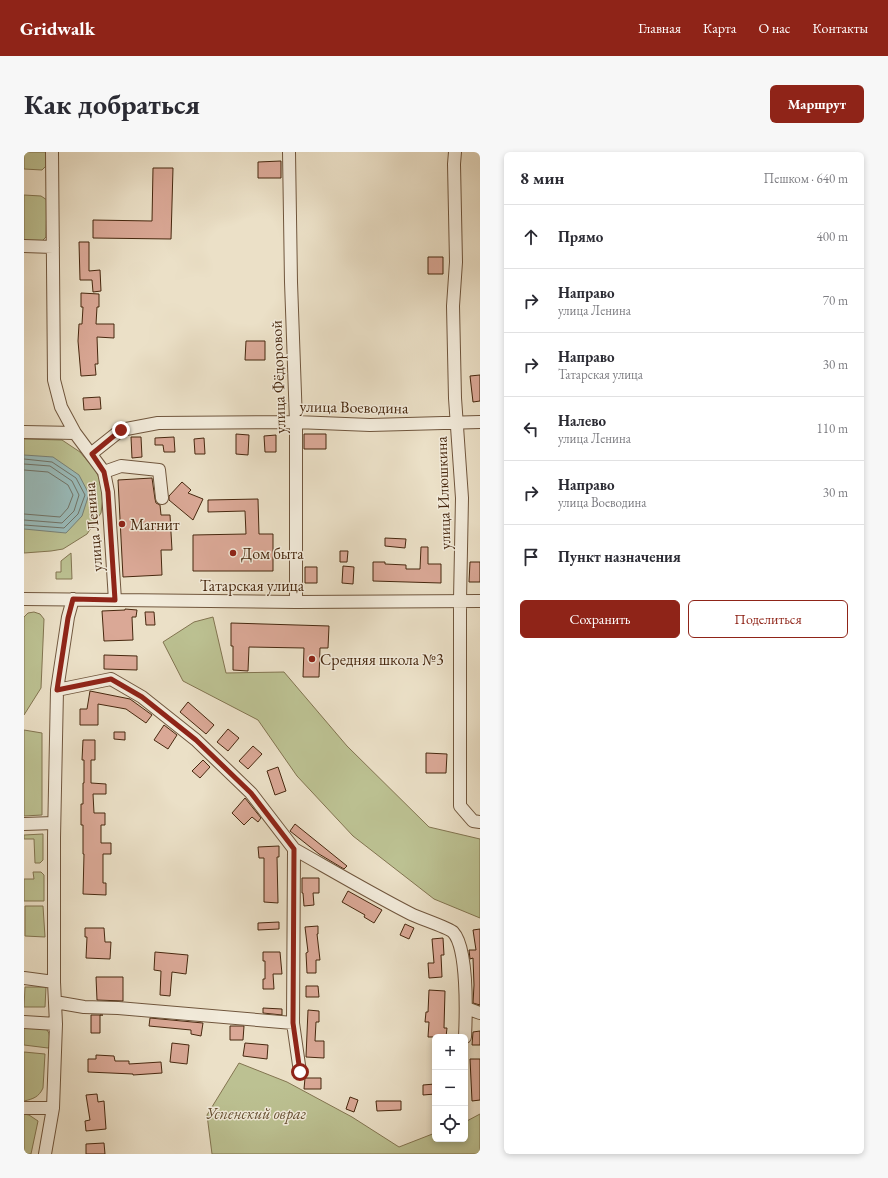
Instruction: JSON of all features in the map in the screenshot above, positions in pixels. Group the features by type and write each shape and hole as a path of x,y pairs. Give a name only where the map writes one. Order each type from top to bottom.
{"street":[{"name":"улица Ленина","path":"52,152 54,380 61,407 75,432 104,472 108,492 115,600"},
{"name":"улица Фёдоровой","path":"289,152 291,282 296,422 296,602"},
{"name":"улица Илюшкина","path":"455,152 456,262 453,306 457,422 462,498 460,600 460,806 474,821 480,822"},
{"path":"24,246 52,247"},
{"name":"улица Воеводина","path":"92,454 121,430 158,423 296,422 370,425 480,422"},
{"path":"24,432 75,432"},
{"path":"104,472 121,466 159,470 162,498"},
{"name":"Татарская улица","path":"24,599 296,602 480,600"},
{"path":"45,1154 54,1108 56,1024 54,982 54,823 57,690 68,618 73,599"},
{"path":"57,690 111,679 142,697 196,740 251,793 294,849 412,915 453,932 459,944 464,973 466,1008 465,1034"},
{"path":"24,824 54,823"},
{"path":"294,849 293,1023 300,1072"},
{"path":"24,978 54,982"},
{"path":"55,1002 84,1006 293,1023"},
{"path":"466,1008 480,1013"},
{"path":"24,1022 56,1024"},
{"path":"24,1108 54,1108"}],"green space":[{"path":"24,152 46,152 46,166 42,170 24,169"},
{"path":"24,195 41,196 47,200 46,237 41,242 24,242"},
{"path":"24,439 62,440 80,452 96,471 104,490 101,513 87,534 63,549 24,553"},
{"path":"71,553 72,579 56,579 56,572 61,572 61,561"},
{"path":"34,612 40,614 44,619 41,688 24,715 24,617 28,613"},
{"path":"213,617 226,673 284,672 347,746 429,827 480,839 480,918 434,899 353,836 297,776 258,720 183,681 163,642 194,622"},
{"path":"24,730 42,733 42,815 24,816"},
{"path":"43,834 43,860 40,863 35,863 34,839 24,839 24,835"},
{"path":"33,872 41,872 44,875 44,901 24,901 24,879 34,879"},
{"path":"25,906 43,906 45,937 25,936"},
{"path":"25,987 46,987 45,1007 24,1007"},
{"path":"24,1026 44,1026 49,1033 51,1045 48,1048 24,1045"},
{"path":"24,1052 45,1054 43,1088 40,1094 24,1101"},
{"name":"Успенский овраг","path":"239,1063 287,1082 352,1117 399,1147 432,1134 432,1142 468,1142 468,1120 480,1114 480,1154 212,1154 207,1115"},
{"path":"24,1114 29,1115 38,1121 31,1154 24,1154"}],"water":[{"path":"24,455 53,457 79,475 89,494 82,516 66,533 24,529"}],"building":[{"path":"281,161 281,178 258,178 258,162"},
{"path":"153,168 173,168 171,239 93,238 93,220 152,221"},
{"path":"79,242 89,242 89,271 100,270 101,291 93,292 92,280 80,280"},
{"path":"428,257 443,257 443,274 428,274"},
{"path":"81,293 99,294 99,307 97,307 96,324 114,324 114,338 97,337 98,364 95,364 96,375 81,376 78,341 79,324 82,324 83,307 81,307"},
{"path":"246,341 265,341 265,360 245,360"},
{"path":"480,375 480,401 473,402 470,376"},
{"path":"100,397 101,409 84,410 83,398"},
{"path":"236,434 249,435 248,455 236,454"},
{"path":"304,434 326,434 326,449 304,449"},
{"path":"276,435 276,452 265,452 264,436"},
{"path":"131,437 141,437 142,457 132,458"},
{"path":"174,437 175,452 164,452 163,445 155,445 155,438"},
{"path":"204,438 205,454 195,454 194,439"},
{"path":"152,478 155,499 156,503 160,505 161,515 170,515 172,550 161,550 162,575 123,577 118,480"},
{"path":"182,482 191,490 188,493 203,499 193,520 169,500 169,496"},
{"name":"Дом быта","path":"258,499 259,534 273,534 273,571 193,571 193,535 246,534 245,511 208,512 208,500"},
{"path":"385,538 406,539 405,548 385,546"},
{"path":"421,547 428,547 428,564 441,564 441,583 373,581 373,562 406,565 406,569 420,569"},
{"path":"340,551 348,551 347,562 340,562"},
{"path":"470,562 480,562 480,582 469,582"},
{"path":"343,566 354,567 353,584 342,583"},
{"path":"305,567 317,567 317,583 305,583"},
{"path":"125,609 137,610 136,617 132,617 133,640 104,641 102,611"},
{"path":"145,612 154,612 155,625 146,625"},
{"name":"Средняя школа №3","path":"231,623 329,626 328,648 320,648 319,677 303,677 304,648 249,647 248,671 233,670"},
{"path":"104,655 137,656 137,670 104,669"},
{"path":"90,691 130,699 152,715 146,723 126,709 98,704 98,725 80,725 80,709 87,709"},
{"path":"188,702 214,725 206,734 180,712"},
{"path":"164,725 177,735 168,749 154,740"},
{"path":"228,729 239,738 228,751 217,742"},
{"path":"114,732 125,732 125,740 114,739"},
{"path":"83,740 95,740 95,760 91,760 91,783 106,784 106,794 93,794 94,813 105,813 105,825 101,825 101,843 111,843 111,854 103,854 103,883 106,883 106,895 83,894 84,854 83,825 81,825 81,804 83,804 84,783 84,760 82,760"},
{"path":"253,746 262,754 248,769 239,761"},
{"path":"426,753 447,754 446,773 426,773"},
{"path":"203,760 210,767 200,778 192,771"},
{"path":"278,767 286,791 275,795 267,771"},
{"path":"245,798 261,818 258,822 252,817 244,825 232,813"},
{"path":"295,824 347,866 344,869 319,854 290,831"},
{"path":"279,846 279,857 277,857 278,903 264,902 264,858 259,858 258,847"},
{"path":"302,878 319,878 319,893 313,893 314,905 304,906"},
{"path":"348,891 382,910 374,923 364,917 365,915 342,902"},
{"path":"279,922 279,929 258,930 258,923"},
{"path":"405,924 414,928 409,939 400,935"},
{"path":"318,926 317,934 320,960 316,960 316,973 307,973 306,953 308,952 305,927"},
{"path":"85,928 104,928 105,942 111,942 110,959 86,958 87,937 85,937"},
{"path":"480,929 480,1005 473,1003 473,958 470,959 469,950 476,950 473,930"},
{"path":"443,938 444,955 441,955 442,977 429,978 428,963 434,963 432,939"},
{"path":"155,952 188,955 186,974 172,972 170,996 160,995 161,971 154,970"},
{"path":"263,952 280,952 282,974 273,974 274,989 263,989 263,979 265,979 265,961 263,961"},
{"path":"96,977 123,977 123,1001 97,1000"},
{"path":"306,986 318,986 319,997 306,997"},
{"path":"429,990 445,991 444,1028 447,1028 446,1034 432,1034 432,1037 428,1037 429,1022 425,1022 426,1012 428,1012"},
{"path":"263,1008 282,1009 282,1015 263,1013"},
{"path":"308,1010 319,1011 319,1022 316,1022 315,1041 324,1041 324,1058 306,1057"},
{"path":"91,1015 100,1015 100,1033 91,1033"},
{"path":"150,1018 203,1023 201,1036 191,1034 191,1030 149,1026"},
{"path":"230,1026 244,1026 243,1040 230,1040"},
{"path":"480,1031 480,1045 472,1045 473,1032"},
{"path":"172,1043 189,1045 187,1064 170,1062"},
{"path":"245,1043 268,1045 267,1059 243,1056"},
{"path":"96,1055 114,1056 115,1061 129,1061 129,1064 161,1062 162,1073 133,1075 88,1072 88,1059 96,1059"},
{"path":"470,1059 480,1059 480,1100 472,1101"},
{"path":"305,1078 321,1078 321,1089 304,1089"},
{"path":"432,1084 432,1094 423,1095 423,1085"},
{"path":"97,1094 98,1102 104,1101 106,1129 86,1131 85,1121 90,1120 86,1095"},
{"path":"350,1097 358,1100 354,1112 346,1109"},
{"path":"376,1101 401,1101 401,1110 377,1111"},
{"path":"104,1143 105,1154 86,1154 86,1144"}],"place":[{"name":"Магнит","path":"122,524"},
{"name":"Дом быта","path":"233,553"},
{"name":"Средняя школа №3","path":"312,659"}],"route":[{"path":"121,430 92,454 104,472 108,492 115,600 73,599 68,618 57,690 111,679 142,697 196,740 251,793 294,849 293,1023 300,1072"}]}
